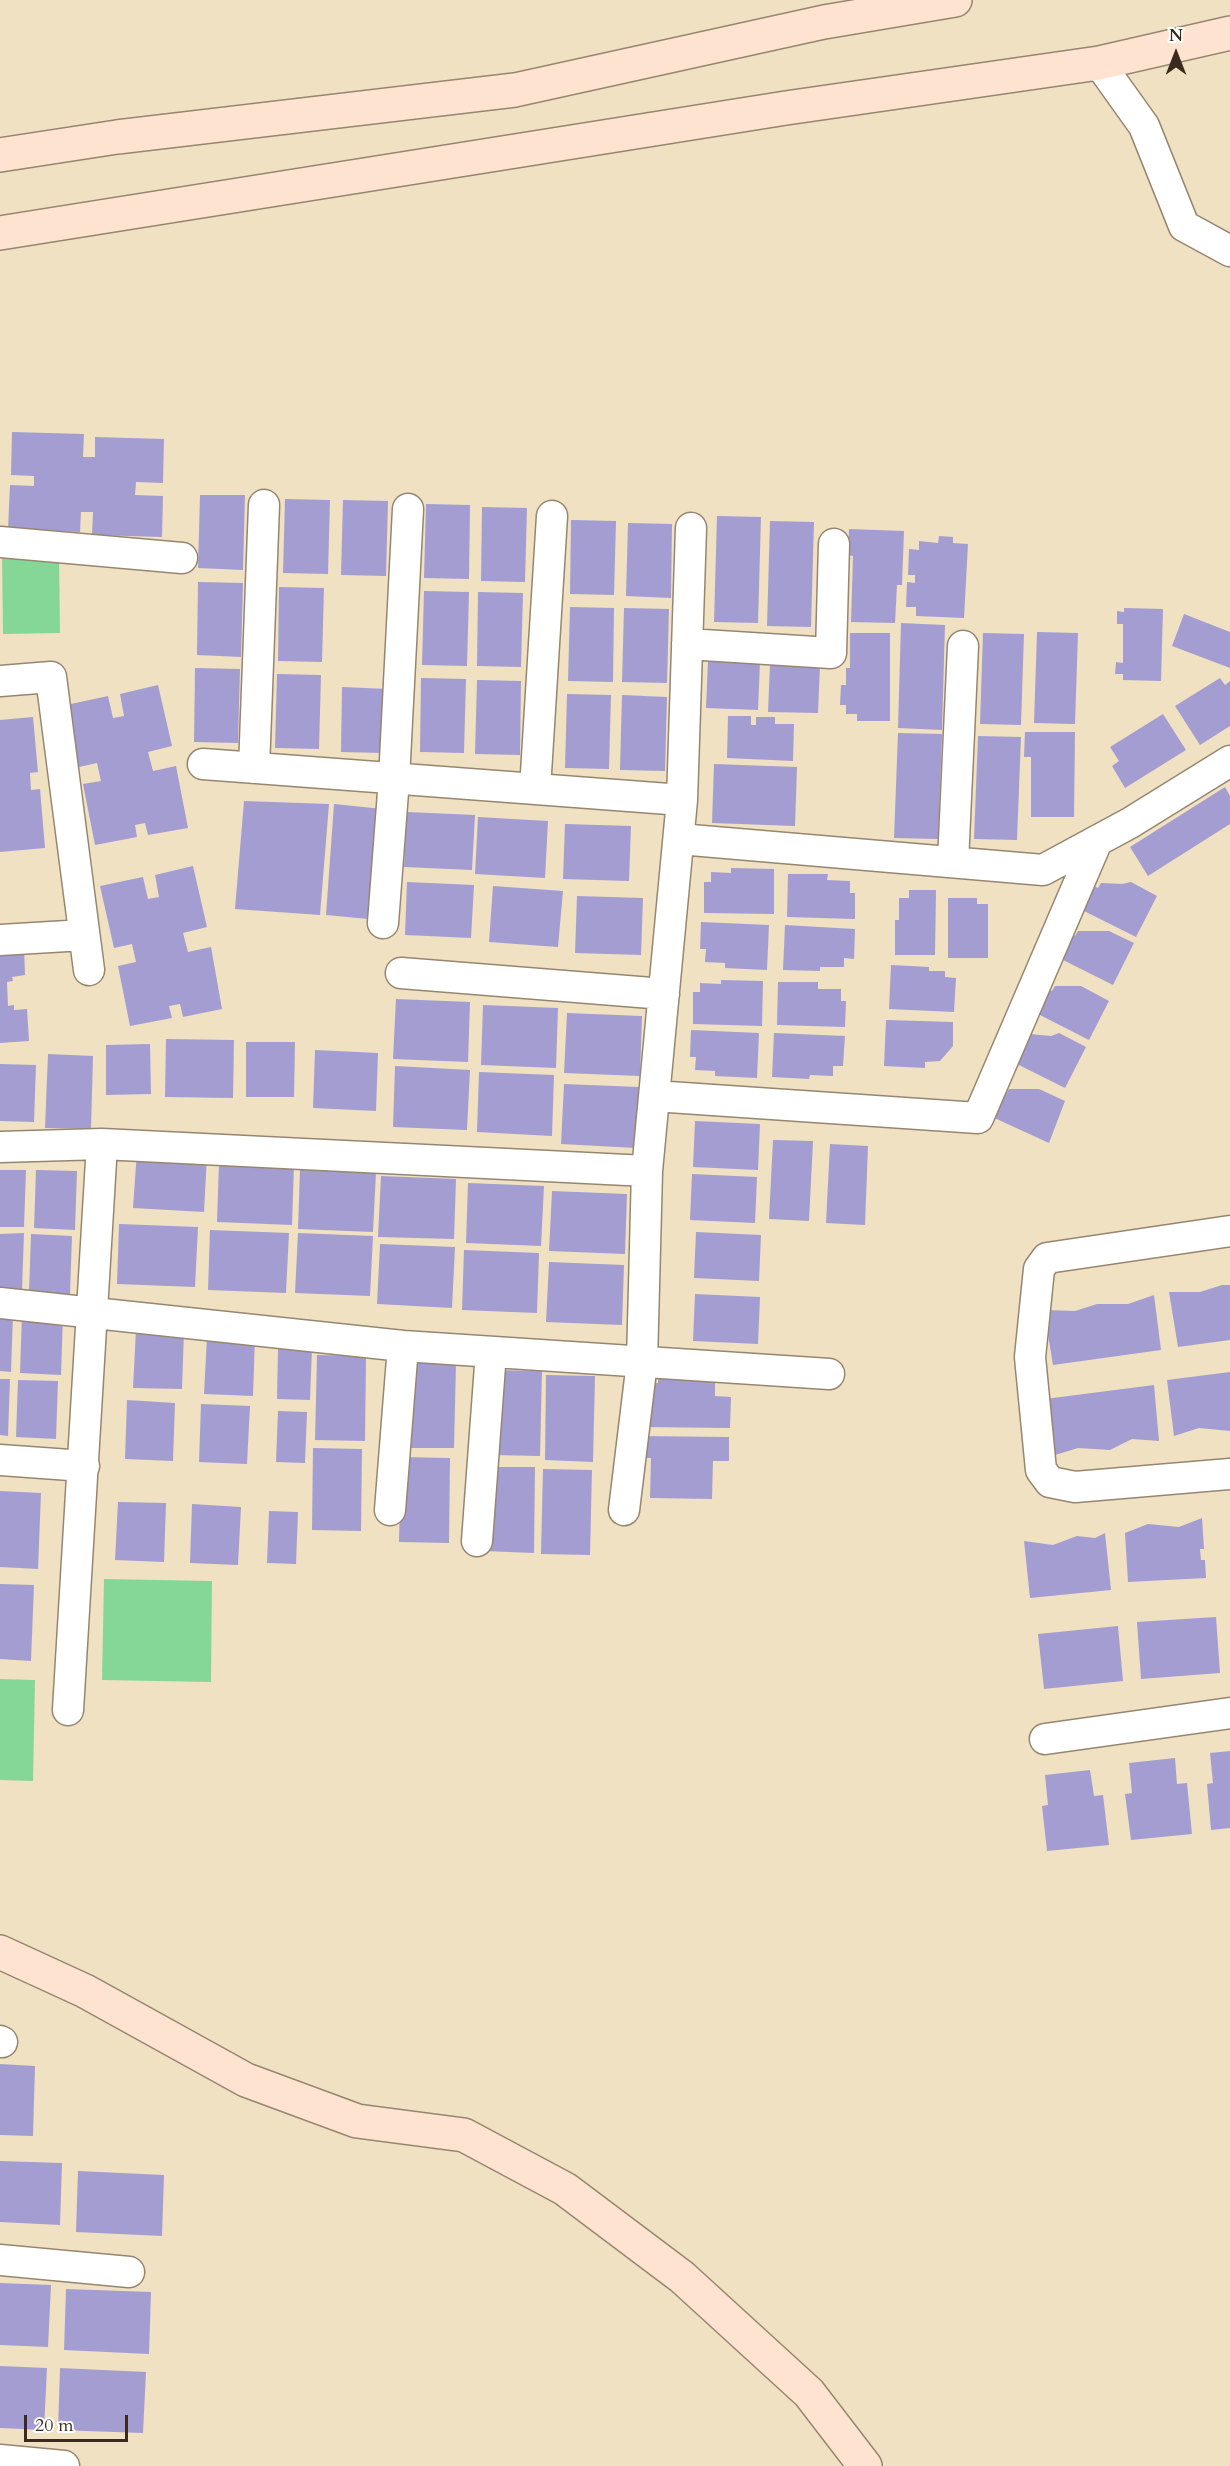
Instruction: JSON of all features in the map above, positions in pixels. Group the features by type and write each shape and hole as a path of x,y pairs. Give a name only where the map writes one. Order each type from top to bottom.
{"street":[{"path":"861,0 895,9"},
{"path":"0,155 117,137 515,90 824,22 956,0"},
{"path":"0,232 786,108 1099,63 1230,33"},
{"path":"1099,63 1144,126 1184,226 1230,250"},
{"path":"254,768 264,505"},
{"path":"383,923 394,778 408,509"},
{"path":"535,789 552,516"},
{"path":"624,1510 642,1362 648,1171 682,800 691,528"},
{"path":"0,542 182,558"},
{"path":"687,644 831,652 834,544"},
{"path":"953,862 963,646"},
{"path":"0,681 51,677 90,970"},
{"path":"679,839 1043,870 1130,823 1230,761"},
{"path":"203,764 682,800"},
{"path":"654,1096 978,1118 1097,841"},
{"path":"0,940 84,935"},
{"path":"400,973 664,994"},
{"path":"0,1147 102,1144 648,1171"},
{"path":"68,1710 102,1144"},
{"path":"1229,1481 1075,1487 1050,1482 1041,1470 1030,1357 1039,1269 1047,1258 1230,1231"},
{"path":"0,1304 403,1346 829,1374"},
{"path":"390,1510 403,1346"},
{"path":"477,1540 491,1352"},
{"path":"0,1460 84,1466"},
{"path":"1045,1739 1230,1713"},
{"path":"0,1952 85,1991 246,2080 357,2121 464,2135 565,2189 682,2277 809,2393 865,2466"},
{"path":"0,2260 129,2272"},
{"path":"0,2460 64,2466"}],"green space":[{"path":"59,554 60,633 3,634 2,555"},
{"path":"104,1579 212,1581 211,1682 102,1680"},
{"path":"0,1679 35,1680 33,1781 0,1780"}],"building":[{"path":"12,432 84,434 83,457 95,457 95,437 164,439 163,483 136,482 135,495 163,496 162,537 92,535 93,512 81,512 80,532 8,529 10,485 34,486 34,476 11,475"},
{"path":"200,495 245,495 243,570 198,568"},
{"path":"285,499 330,500 328,574 283,573"},
{"path":"343,500 388,501 386,576 341,575"},
{"path":"426,504 470,505 469,579 424,578"},
{"path":"482,507 527,508 525,582 481,581"},
{"path":"717,516 761,517 758,623 714,622"},
{"path":"571,520 616,521 614,595 570,594"},
{"path":"770,521 814,522 811,627 767,626"},
{"path":"628,523 672,524 671,598 626,596"},
{"path":"849,529 904,531 902,585 897,585 895,623 851,622 853,556 848,555"},
{"path":"939,536 953,537 953,543 968,544 964,618 916,616 916,607 906,607 907,582 915,583 915,575 908,575 909,549 919,550 919,541 938,543"},
{"path":"198,582 243,583 241,657 197,655"},
{"path":"279,587 324,588 322,662 278,661"},
{"path":"424,591 469,592 467,666 422,665"},
{"path":"478,592 523,593 521,667 477,666"},
{"path":"570,607 614,608 613,682 568,681"},
{"path":"624,608 669,609 667,683 622,682"},
{"path":"1124,608 1163,609 1161,681 1123,680 1123,674 1115,674 1116,662 1123,663 1123,624 1117,624 1117,611 1124,612"},
{"path":"1184,614 1230,632 1230,668 1172,646"},
{"path":"901,623 945,625 942,730 898,728"},
{"path":"1037,632 1078,633 1075,724 1034,723"},
{"path":"850,633 890,633 890,721 857,721 857,714 846,714 846,705 840,705 841,685 846,685 846,668 850,668"},
{"path":"983,633 1024,634 1021,725 980,724"},
{"path":"708,661 760,662 758,710 706,708"},
{"path":"770,664 820,665 818,713 768,712"},
{"path":"195,668 240,669 238,743 194,742"},
{"path":"277,674 321,675 319,749 275,748"},
{"path":"421,678 466,679 464,753 420,752"},
{"path":"1220,678 1225,685 1230,681 1230,726 1200,745 1175,706"},
{"path":"477,680 521,681 520,755 475,754"},
{"path":"158,685 172,746 148,752 153,771 176,766 188,828 148,835 145,823 135,825 137,837 95,845 83,784 101,781 97,763 79,767 66,705 108,696 113,718 124,716 120,694"},
{"path":"342,687 388,689 383,753 341,752"},
{"path":"567,694 611,695 609,769 565,768"},
{"path":"622,695 667,697 665,771 620,770"},
{"path":"1163,714 1186,750 1125,788 1112,766 1119,761 1110,747"},
{"path":"728,716 751,716 751,725 756,725 756,717 775,717 775,724 794,724 793,761 727,758"},
{"path":"33,717 38,772 30,773 31,790 40,789 45,848 0,852 0,720"},
{"path":"1025,732 1075,732 1074,817 1031,817 1031,757 1024,757"},
{"path":"898,733 942,734 938,839 894,838"},
{"path":"978,736 1021,737 1017,840 974,839"},
{"path":"714,764 797,767 795,826 712,823"},
{"path":"1225,787 1230,796 1230,824 1148,876 1130,847"},
{"path":"244,801 329,804 320,915 235,909"},
{"path":"334,804 383,809 379,920 326,915"},
{"path":"407,812 475,815 472,870 404,867"},
{"path":"478,817 548,821 545,878 475,874"},
{"path":"565,824 631,826 629,881 563,879"},
{"path":"193,866 207,927 183,933 188,952 211,947 222,1009 183,1017 180,1004 169,1006 172,1018 130,1026 118,966 136,962 132,944 114,948 100,886 143,877 148,899 159,897 155,875"},
{"path":"731,868 774,869 774,914 704,913 704,882 711,882 711,872 731,873"},
{"path":"788,874 828,874 827,880 850,881 850,893 855,893 855,919 787,917"},
{"path":"407,882 474,885 471,938 405,935"},
{"path":"1131,882 1157,896 1136,937 1082,910 1094,886 1098,888 1101,883"},
{"path":"493,886 563,891 558,947 489,942"},
{"path":"909,890 936,890 935,955 895,955 895,920 899,920 899,898 909,898"},
{"path":"577,896 643,898 641,955 575,953"},
{"path":"948,898 977,898 977,904 988,904 988,958 948,958"},
{"path":"701,922 769,925 767,970 725,968 725,963 705,962 706,949 700,949"},
{"path":"785,925 855,929 854,959 844,958 844,967 820,967 820,971 783,970"},
{"path":"1078,931 1109,931 1134,943 1113,985 1059,958 1071,934 1075,936"},
{"path":"24,946 25,975 12,977 13,981 7,982 8,1006 14,1005 14,1010 27,1009 29,1041 0,1043 0,947"},
{"path":"891,965 929,967 929,971 945,971 945,977 956,978 954,1012 889,1009"},
{"path":"721,980 763,981 762,1026 693,1024 693,992 700,992 700,983 721,984"},
{"path":"778,982 818,982 818,989 841,989 841,1001 846,1001 845,1027 777,1025"},
{"path":"1055,986 1081,986 1109,1001 1089,1040 1036,1013 1048,989 1052,991"},
{"path":"396,999 470,1002 468,1062 393,1059"},
{"path":"483,1005 558,1008 556,1068 481,1065"},
{"path":"567,1013 642,1016 640,1076 564,1073"},
{"path":"886,1020 953,1022 953,1046 940,1061 925,1062 925,1068 884,1066"},
{"path":"691,1030 759,1033 757,1078 715,1076 715,1071 695,1070 696,1057 690,1057"},
{"path":"774,1033 845,1036 843,1066 833,1066 833,1076 810,1075 809,1079 772,1077"},
{"path":"1059,1033 1086,1047 1065,1088 1011,1061 1030,1034 1051,1036"},
{"path":"166,1039 234,1040 233,1098 165,1097"},
{"path":"246,1042 295,1042 294,1097 246,1097"},
{"path":"150,1044 151,1094 106,1095 106,1045"},
{"path":"315,1050 378,1053 376,1111 313,1108"},
{"path":"48,1054 93,1056 91,1129 45,1128"},
{"path":"0,1064 36,1065 34,1122 0,1121"},
{"path":"395,1066 470,1070 467,1130 393,1127"},
{"path":"479,1072 554,1075 552,1136 477,1132"},
{"path":"564,1084 639,1087 636,1148 561,1144"},
{"path":"1009,1089 1039,1089 1065,1101 1049,1143 990,1116 1003,1092 1006,1094"},
{"path":"695,1121 760,1124 758,1170 693,1167"},
{"path":"773,1140 813,1141 809,1221 769,1219"},
{"path":"830,1144 868,1146 865,1225 826,1223"},
{"path":"137,1151 207,1155 204,1212 133,1208"},
{"path":"219,1162 294,1165 292,1225 217,1222"},
{"path":"300,1169 376,1172 373,1232 298,1229"},
{"path":"0,1170 26,1170 24,1227 0,1227"},
{"path":"36,1170 77,1171 75,1230 34,1228"},
{"path":"692,1174 757,1177 755,1223 690,1220"},
{"path":"381,1176 456,1179 454,1239 378,1237"},
{"path":"468,1183 544,1186 541,1246 466,1243"},
{"path":"552,1191 627,1194 625,1254 549,1251"},
{"path":"119,1224 198,1227 195,1287 117,1284"},
{"path":"210,1230 289,1233 286,1293 208,1290"},
{"path":"696,1232 761,1235 759,1281 694,1278"},
{"path":"24,1233 22,1290 0,1289 0,1234"},
{"path":"298,1233 373,1236 370,1296 295,1293"},
{"path":"31,1234 72,1236 70,1294 29,1293"},
{"path":"380,1244 455,1247 452,1308 377,1304"},
{"path":"464,1250 539,1253 537,1313 462,1310"},
{"path":"549,1262 624,1265 622,1325 546,1322"},
{"path":"1222,1285 1230,1285 1230,1340 1178,1347 1169,1292 1200,1292"},
{"path":"695,1294 760,1297 758,1344 693,1341"},
{"path":"1154,1295 1161,1350 1053,1365 1044,1310 1075,1311 1097,1304 1128,1304"},
{"path":"13,1314 11,1372 0,1371 0,1315"},
{"path":"22,1314 63,1316 61,1375 20,1373"},
{"path":"136,1329 184,1331 182,1389 133,1388"},
{"path":"207,1336 255,1337 253,1396 204,1394"},
{"path":"278,1348 312,1349 310,1400 277,1399"},
{"path":"317,1355 366,1356 365,1441 315,1440"},
{"path":"407,1362 456,1363 454,1448 405,1448"},
{"path":"493,1370 542,1371 540,1456 492,1455"},
{"path":"1230,1372 1230,1431 1199,1428 1174,1436 1167,1380"},
{"path":"546,1375 595,1376 593,1462 545,1460"},
{"path":"658,1376 715,1377 715,1396 731,1397 730,1428 640,1427 648,1383 658,1383"},
{"path":"0,1379 10,1379 8,1436 0,1435"},
{"path":"18,1380 58,1381 56,1439 16,1437"},
{"path":"1154,1385 1159,1441 1132,1439 1110,1450 1078,1448 1052,1456 1045,1399"},
{"path":"127,1400 175,1403 173,1461 125,1459"},
{"path":"201,1404 250,1406 247,1464 199,1462"},
{"path":"278,1411 307,1412 305,1463 276,1462"},
{"path":"637,1436 729,1437 729,1461 713,1461 712,1499 650,1498 651,1458 636,1458"},
{"path":"313,1448 362,1449 361,1531 312,1530"},
{"path":"401,1457 450,1458 449,1543 399,1542"},
{"path":"486,1467 535,1467 534,1553 484,1551"},
{"path":"543,1469 592,1470 590,1555 541,1554"},
{"path":"0,1491 41,1493 38,1569 0,1567"},
{"path":"118,1502 166,1503 164,1562 115,1560"},
{"path":"192,1504 241,1507 238,1565 190,1563"},
{"path":"269,1511 298,1512 296,1564 267,1563"},
{"path":"1202,1518 1204,1549 1200,1549 1201,1560 1205,1560 1206,1578 1128,1582 1125,1533 1148,1524 1179,1527"},
{"path":"1105,1533 1111,1590 1030,1598 1024,1541 1053,1545 1077,1536 1095,1538"},
{"path":"0,1584 34,1585 31,1661 0,1659"},
{"path":"1216,1617 1220,1673 1141,1679 1137,1622"},
{"path":"1118,1626 1123,1681 1044,1689 1038,1634"},
{"path":"1230,1751 1230,1828 1211,1830 1207,1784 1213,1783 1210,1753"},
{"path":"1175,1758 1177,1784 1187,1783 1192,1834 1131,1840 1125,1794 1132,1793 1129,1763"},
{"path":"1090,1770 1094,1796 1103,1795 1109,1845 1047,1851 1042,1806 1048,1805 1045,1775"},
{"path":"0,2064 35,2066 33,2136 0,2135"},
{"path":"0,2161 62,2163 60,2225 0,2222"},
{"path":"78,2171 164,2175 162,2236 76,2232"},
{"path":"0,2283 51,2285 48,2347 0,2345"},
{"path":"66,2289 151,2292 149,2354 64,2350"},
{"path":"0,2366 47,2368 44,2430 0,2428"},
{"path":"60,2368 146,2372 143,2433 58,2430"}]}
